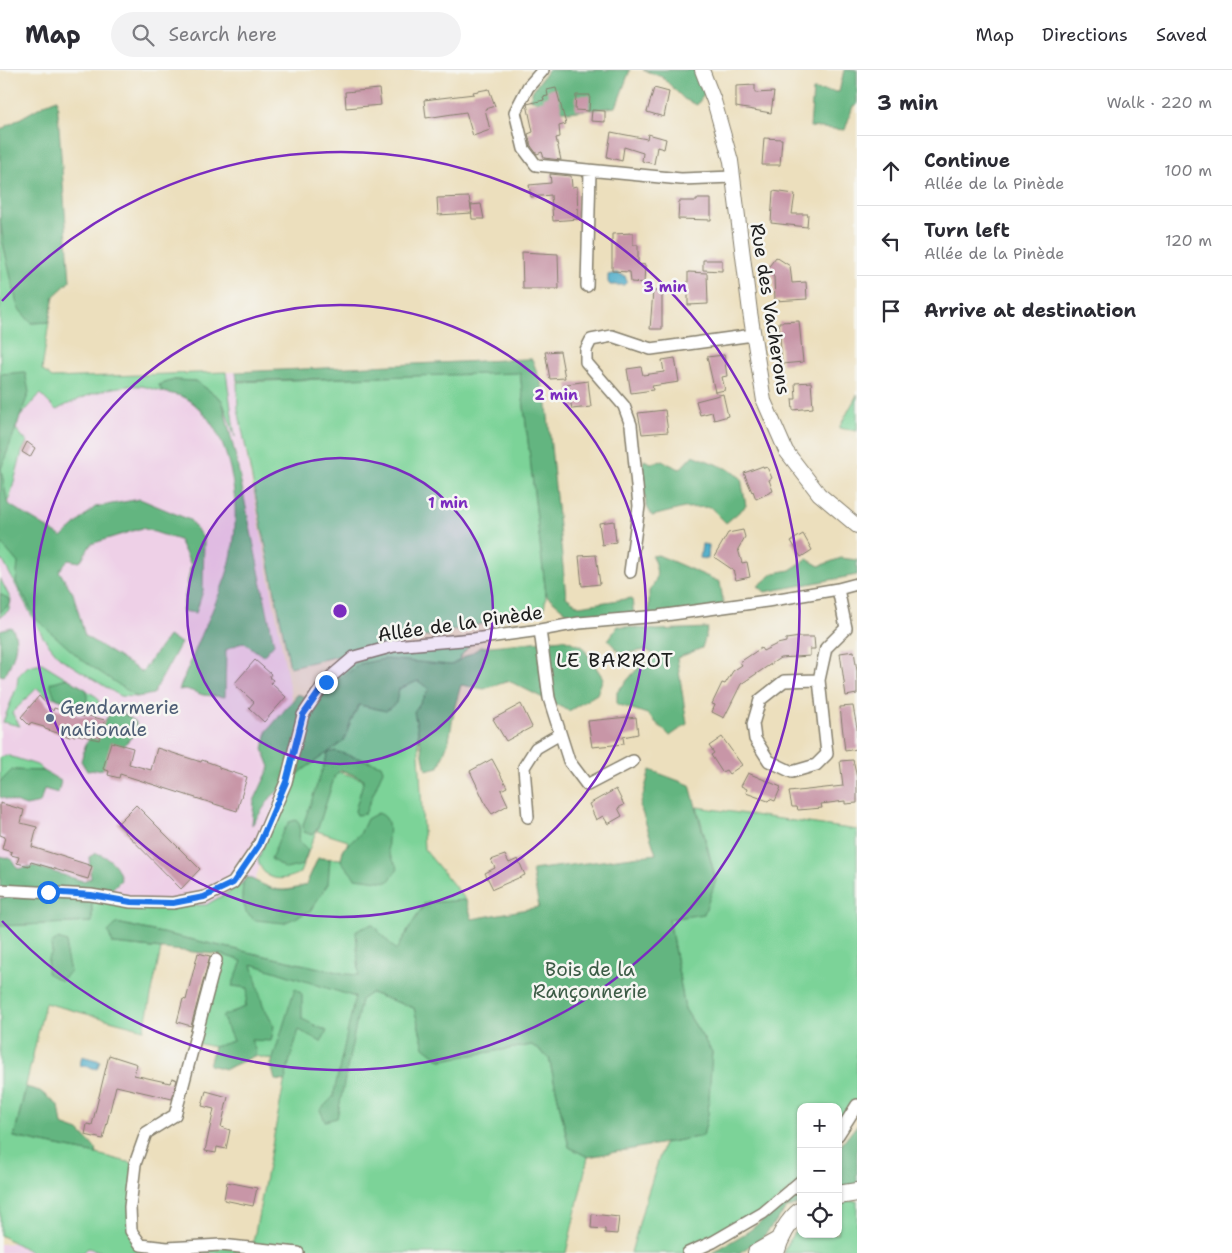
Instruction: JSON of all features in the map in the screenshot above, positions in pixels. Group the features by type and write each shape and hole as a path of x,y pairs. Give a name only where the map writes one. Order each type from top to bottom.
{"main road":[{"path":"842,1194 857,1192"},
{"path":"757,1253 777,1247 797,1214"}],"street":[{"path":"543,70 528,87 515,112 524,149 536,165 681,179 733,177"},
{"name":"Rue des Vacherons","path":"702,70 714,101 731,161 753,335 764,401 786,451 819,494 857,526"},
{"path":"587,286 590,171"},
{"path":"630,572 639,506 631,425 624,406 598,373 586,362 586,350 591,340 612,336 650,349 753,335"},
{"name":"Allée de la Pinède","path":"0,890 91,895 131,902 173,903 204,897 233,883 259,845 286,782 303,715 326,682 354,658 394,646 474,639 579,623 667,615 838,589 857,584"},
{"path":"819,680 784,681 760,700 753,724 754,739 769,761 792,772 816,765 827,754 819,680 826,648 846,628 838,589"},
{"path":"540,630 549,698 569,761 586,785 633,761"},
{"path":"528,817 524,767 536,748 560,734"},
{"path":"216,960 176,1115 146,1132 135,1164 130,1207 131,1231 141,1245 167,1248 221,1245 298,1253"},
{"path":"842,1128 857,1105"},
{"path":"688,1253 713,1242 763,1213 797,1184"}],"shaded area":[{"path":"236,372 238,409 298,735 286,782 243,919 0,923 0,388 52,378"},
{"path":"105,1234 110,1253 0,1253 0,1244"}],"green space":[{"path":"548,70 630,70 616,107 568,112 530,99 533,90"},
{"path":"643,70 695,70 705,93 697,105 684,99 662,77"},
{"path":"844,70 857,70 857,105 853,106 845,130 810,127 813,90 839,92"},
{"path":"57,99 70,281 54,296 49,322 31,323 18,308 4,248 0,218 0,130"},
{"path":"0,218 4,248 31,323 49,322 42,370 52,378 226,372 235,437 222,400 196,381 174,380 159,385 163,392 141,386 118,387 87,396 56,410 40,394 20,417 16,429 27,442 22,452 8,504 81,646 137,697 120,696 60,658 43,637 4,563 0,559"},
{"path":"532,359 546,396 566,597 579,606 632,598 634,618 579,623 546,595 520,373 237,381 236,372"},
{"path":"25,372 29,392 1,469 8,504 62,537 95,507 140,499 190,520 204,539 203,591 196,613 182,611 191,565 179,540 142,528 91,544 80,562 68,560 59,571 73,593 85,636 142,672 168,636 181,643 153,694 137,697 82,660 37,620 16,582 18,563 0,542 0,374"},
{"path":"520,372 546,595 544,610 290,667 238,409 237,382"},
{"path":"174,380 196,381 222,400 236,458 274,644 263,656 243,642 226,650 225,697 203,695 186,689 179,690 226,576 234,542 235,520 231,474 225,452 216,432 204,414 186,398 163,392 159,385"},
{"path":"857,395 857,431 839,428"},
{"path":"693,455 728,469 741,478 746,506 726,523 710,507 684,508 652,516 646,505 642,468 644,460 651,463 662,461 680,469"},
{"path":"658,555 720,582 724,607 649,617 649,591 656,578 652,556"},
{"path":"841,558 857,560 857,575 765,592 758,586 774,573 790,570 807,559 819,566"},
{"path":"0,578 11,600 9,610 0,617"},
{"path":"0,594 9,599 11,603 0,613"},
{"path":"618,626 657,630 708,628 702,648 677,658 687,724 670,736 647,714 617,704 617,692 637,669 657,656 646,650 621,654 608,640"},
{"path":"11,627 16,638 15,652 4,676 0,675 0,630"},
{"path":"474,639 417,715 424,849 466,900 425,903 396,950 359,975 346,974 117,923 114,944 161,949 144,1029 45,1003 14,1137 135,1164 131,1231 141,1245 252,1248 288,1063 196,1043 220,954 361,999 371,993 414,1008 424,1046 441,1060 532,1045 549,1058 569,1147 588,1157 566,1253 106,1253 88,1248 83,1253 33,1253 0,1235 0,926 92,922 92,899 133,905 206,905 239,886 247,877 263,885 281,890 306,885 318,858 342,859 348,841 317,831 336,771 368,781 370,779 336,769 300,873 280,879 265,873 258,860 332,672 375,654"},
{"path":"563,639 582,646 603,678 597,694 569,711 509,681 484,689 461,685 449,740 439,767 426,770 414,712 429,689 418,681 399,689 396,703 386,711 359,705 344,741 303,770 271,797 252,825 254,801 270,767 263,749 267,731 298,694 317,702 331,685 360,664 384,659 451,665 481,647"},
{"path":"42,663 97,697 99,703 91,708 45,695 37,688 12,713 20,726 3,722 17,686 18,676 28,666"},
{"path":"67,678 87,690 87,702 83,706 57,699 54,695 50,683"},
{"path":"115,708 136,722 136,732 103,769 87,771 81,761 86,743"},
{"path":"335,751 381,765 383,770 365,814 357,815 355,811 364,779 341,770 335,775 318,828 312,835 304,832 303,825 328,753"},
{"path":"6,755 37,765 44,771 12,770 0,782 0,758"},
{"path":"12,770 44,771 61,781 58,793 44,789 40,803 26,806 0,797 0,782"},
{"name":"Bois de la Rançonnerie","path":"650,770 690,785 716,880 704,914 669,919 685,1009 712,1052 708,1115 703,1136 588,1157 569,1147 549,1058 532,1045 441,1060 424,1047 414,1008 371,993 361,1000 337,1118 325,1121 320,1110 333,1097 355,997 252,964 263,1006 274,1026 271,1041 251,1040 256,1052 254,1056 226,1069 209,1065 214,1047 233,1041 222,1016 245,1007 248,988 232,986 242,961 224,955 113,944 108,932 117,923 346,974 359,975 356,931 372,924 396,950 425,903 466,900 472,919 539,907 532,870 656,854 640,806"},
{"path":"697,807 857,830 857,1105 842,1129 842,1103 797,1103 797,1184 763,1213 688,1253 631,1253 664,1143 703,1136 712,1052 685,1009 669,919 716,880"},
{"path":"378,813 383,815 388,823 388,850 398,869 388,882 355,878 341,861 343,849 360,834 367,819"},
{"path":"296,820 300,825 299,842 308,851 303,865 286,869 271,859 279,839 289,822"},
{"path":"96,853 106,857 113,863 118,870 121,880 112,889 97,888 91,892 92,922 0,926 0,898 31,896 0,887 0,856 11,859 18,869 34,866 83,881 91,878 89,857"},
{"path":"318,858 330,859 328,884 310,911 284,923 255,920 246,912 242,897 243,882 247,877 276,890 289,890 306,885"},
{"path":"58,939 67,942 66,954 70,971 61,981 47,973 48,958 52,953 51,944"},
{"path":"295,988 302,994 302,1019 327,1031 321,1042 299,1030 285,1081 275,1080 271,1065"},
{"path":"26,1087 40,1091 59,1106 62,1125 79,1131 96,1149 97,1154 14,1137"},
{"path":"857,1125 857,1192 842,1194 842,1148 842,1144"},
{"path":"797,1193 797,1205 787,1208 763,1237 739,1253 712,1253 749,1231"},
{"path":"857,1201 857,1253 783,1253 797,1229 797,1238 842,1238 842,1202"}],"water":[{"path":"616,273 625,276 627,282 624,285 610,285 608,282 608,275"},
{"path":"702,544 709,545 708,559 700,558"},
{"path":"82,1056 100,1061 97,1069 80,1065"}],"building":[{"path":"755,85 755,93 774,92 771,113 736,107 736,86"},
{"path":"556,88 566,124 559,126 560,137 556,138 561,160 544,158 542,152 537,154 531,146 528,134 533,132 527,104 544,100 543,97 548,96 547,90"},
{"path":"654,88 669,92 664,117 647,112"},
{"path":"379,89 381,105 346,108 345,92"},
{"path":"489,89 495,106 485,109 490,130 473,136 466,112 426,118 424,100 474,94 473,92"},
{"path":"576,95 590,95 589,111 575,110"},
{"path":"592,110 605,111 605,122 591,121"},
{"path":"611,132 647,139 648,134 666,139 664,149 657,147 654,164 642,161 643,153 624,147 622,161 607,157"},
{"path":"764,138 782,139 780,165 762,165"},
{"path":"550,174 571,176 572,187 577,186 578,219 553,221 551,195 531,197 529,185 551,183"},
{"path":"773,191 795,194 792,214 808,214 807,227 771,223"},
{"path":"469,197 472,213 438,215 437,198"},
{"path":"697,199 711,199 711,220 678,219 679,201 697,201"},
{"path":"481,204 484,219 472,219 471,205"},
{"path":"633,233 633,245 638,245 638,264 645,265 644,283 631,282 630,272 612,271 612,234"},
{"path":"522,252 558,254 559,289 523,289"},
{"path":"776,257 790,266 792,283 806,282 807,299 775,301 774,277 767,269"},
{"path":"703,260 722,260 722,271 703,270"},
{"path":"688,272 707,273 708,304 688,305"},
{"path":"653,291 662,291 662,329 650,329"},
{"path":"799,321 803,362 782,364 779,322"},
{"path":"560,351 565,378 550,379 545,352"},
{"path":"724,355 727,376 722,377 725,390 715,392 707,357"},
{"path":"675,358 679,382 652,386 653,390 631,393 627,369 641,367 643,375 664,372 662,360"},
{"path":"588,381 591,407 572,409 567,384"},
{"path":"811,382 813,408 793,410 792,399 796,399 795,383"},
{"path":"723,394 728,416 714,420 712,412 700,415 696,401"},
{"path":"665,410 668,432 642,434 638,413"},
{"path":"27,442 35,448 30,457 22,452"},
{"path":"763,466 764,468 767,467 772,478 769,480 773,491 756,499 744,473"},
{"path":"614,521 616,542 602,545 599,523"},
{"path":"743,530 745,537 738,549 742,563 747,562 750,577 736,580 733,570 714,557 728,533"},
{"path":"803,534 812,550 801,557 791,541"},
{"path":"596,555 600,584 582,586 579,556"},
{"path":"814,637 815,649 810,649 810,656 780,658 741,684 724,718 712,712 715,705 712,704 722,683 725,684 733,671 742,665 740,662 761,648 763,651 786,642 786,639"},
{"path":"854,651 857,671 857,694 846,696 840,653"},
{"path":"255,660 271,674 269,677 273,680 271,683 286,697 264,722 249,708 254,702 234,684"},
{"name":"Gendarmerie nationale","path":"39,696 53,711 54,708 84,717 84,715 105,720 99,740 75,734 75,736 70,735 70,737 45,729 44,727 30,723 29,725 21,717"},
{"path":"521,704 532,727 506,741 493,719"},
{"path":"853,706 857,728 857,749 845,751 840,707"},
{"path":"636,717 638,734 623,737 624,744 592,747 588,721"},
{"path":"722,737 742,765 729,774 726,770 722,772 711,755 714,753 709,746"},
{"path":"111,742 133,748 129,764 151,770 157,748 201,762 202,760 247,777 237,811 120,774 119,778 108,775 109,771 103,769"},
{"path":"492,759 507,787 501,790 508,805 492,814 470,771"},
{"path":"853,760 857,778 857,803 845,804 845,801 821,804 822,808 798,810 797,807 792,807 789,792 843,786 840,761"},
{"path":"748,773 781,787 775,801 770,799 768,801 746,793 747,789 741,786"},
{"path":"616,789 624,805 618,808 622,816 608,824 603,816 596,820 589,804"},
{"path":"0,803 24,810 21,823 37,827 32,847 92,866 88,879 31,862 29,866 17,863 19,857 11,855 12,852 2,849 5,837 0,835"},
{"path":"136,805 200,869 181,889 117,824"},
{"path":"505,855 509,863 518,859 525,875 493,889 485,873 495,868 491,860"},
{"path":"198,953 210,956 191,1026 177,1022 183,999 186,1000"},
{"path":"109,1055 137,1064 134,1075 170,1083 172,1078 177,1080 172,1099 116,1086 103,1139 85,1135 87,1124 92,1125"},
{"path":"206,1091 228,1097 221,1127 230,1130 226,1149 217,1147 216,1153 205,1151 214,1109 202,1106"},
{"path":"227,1182 257,1188 253,1206 224,1200"},
{"path":"592,1214 619,1217 617,1234 605,1233 605,1229 591,1228"}],"place":[{"name":"Gendarmerie nationale","path":"50,718"}],"district":[{"name":"LE BARROT","path":"615,660"}],"route":[{"path":"48,892 91,895 131,902 173,903 204,897 233,883 259,845 286,782 303,715 326,682"}]}
